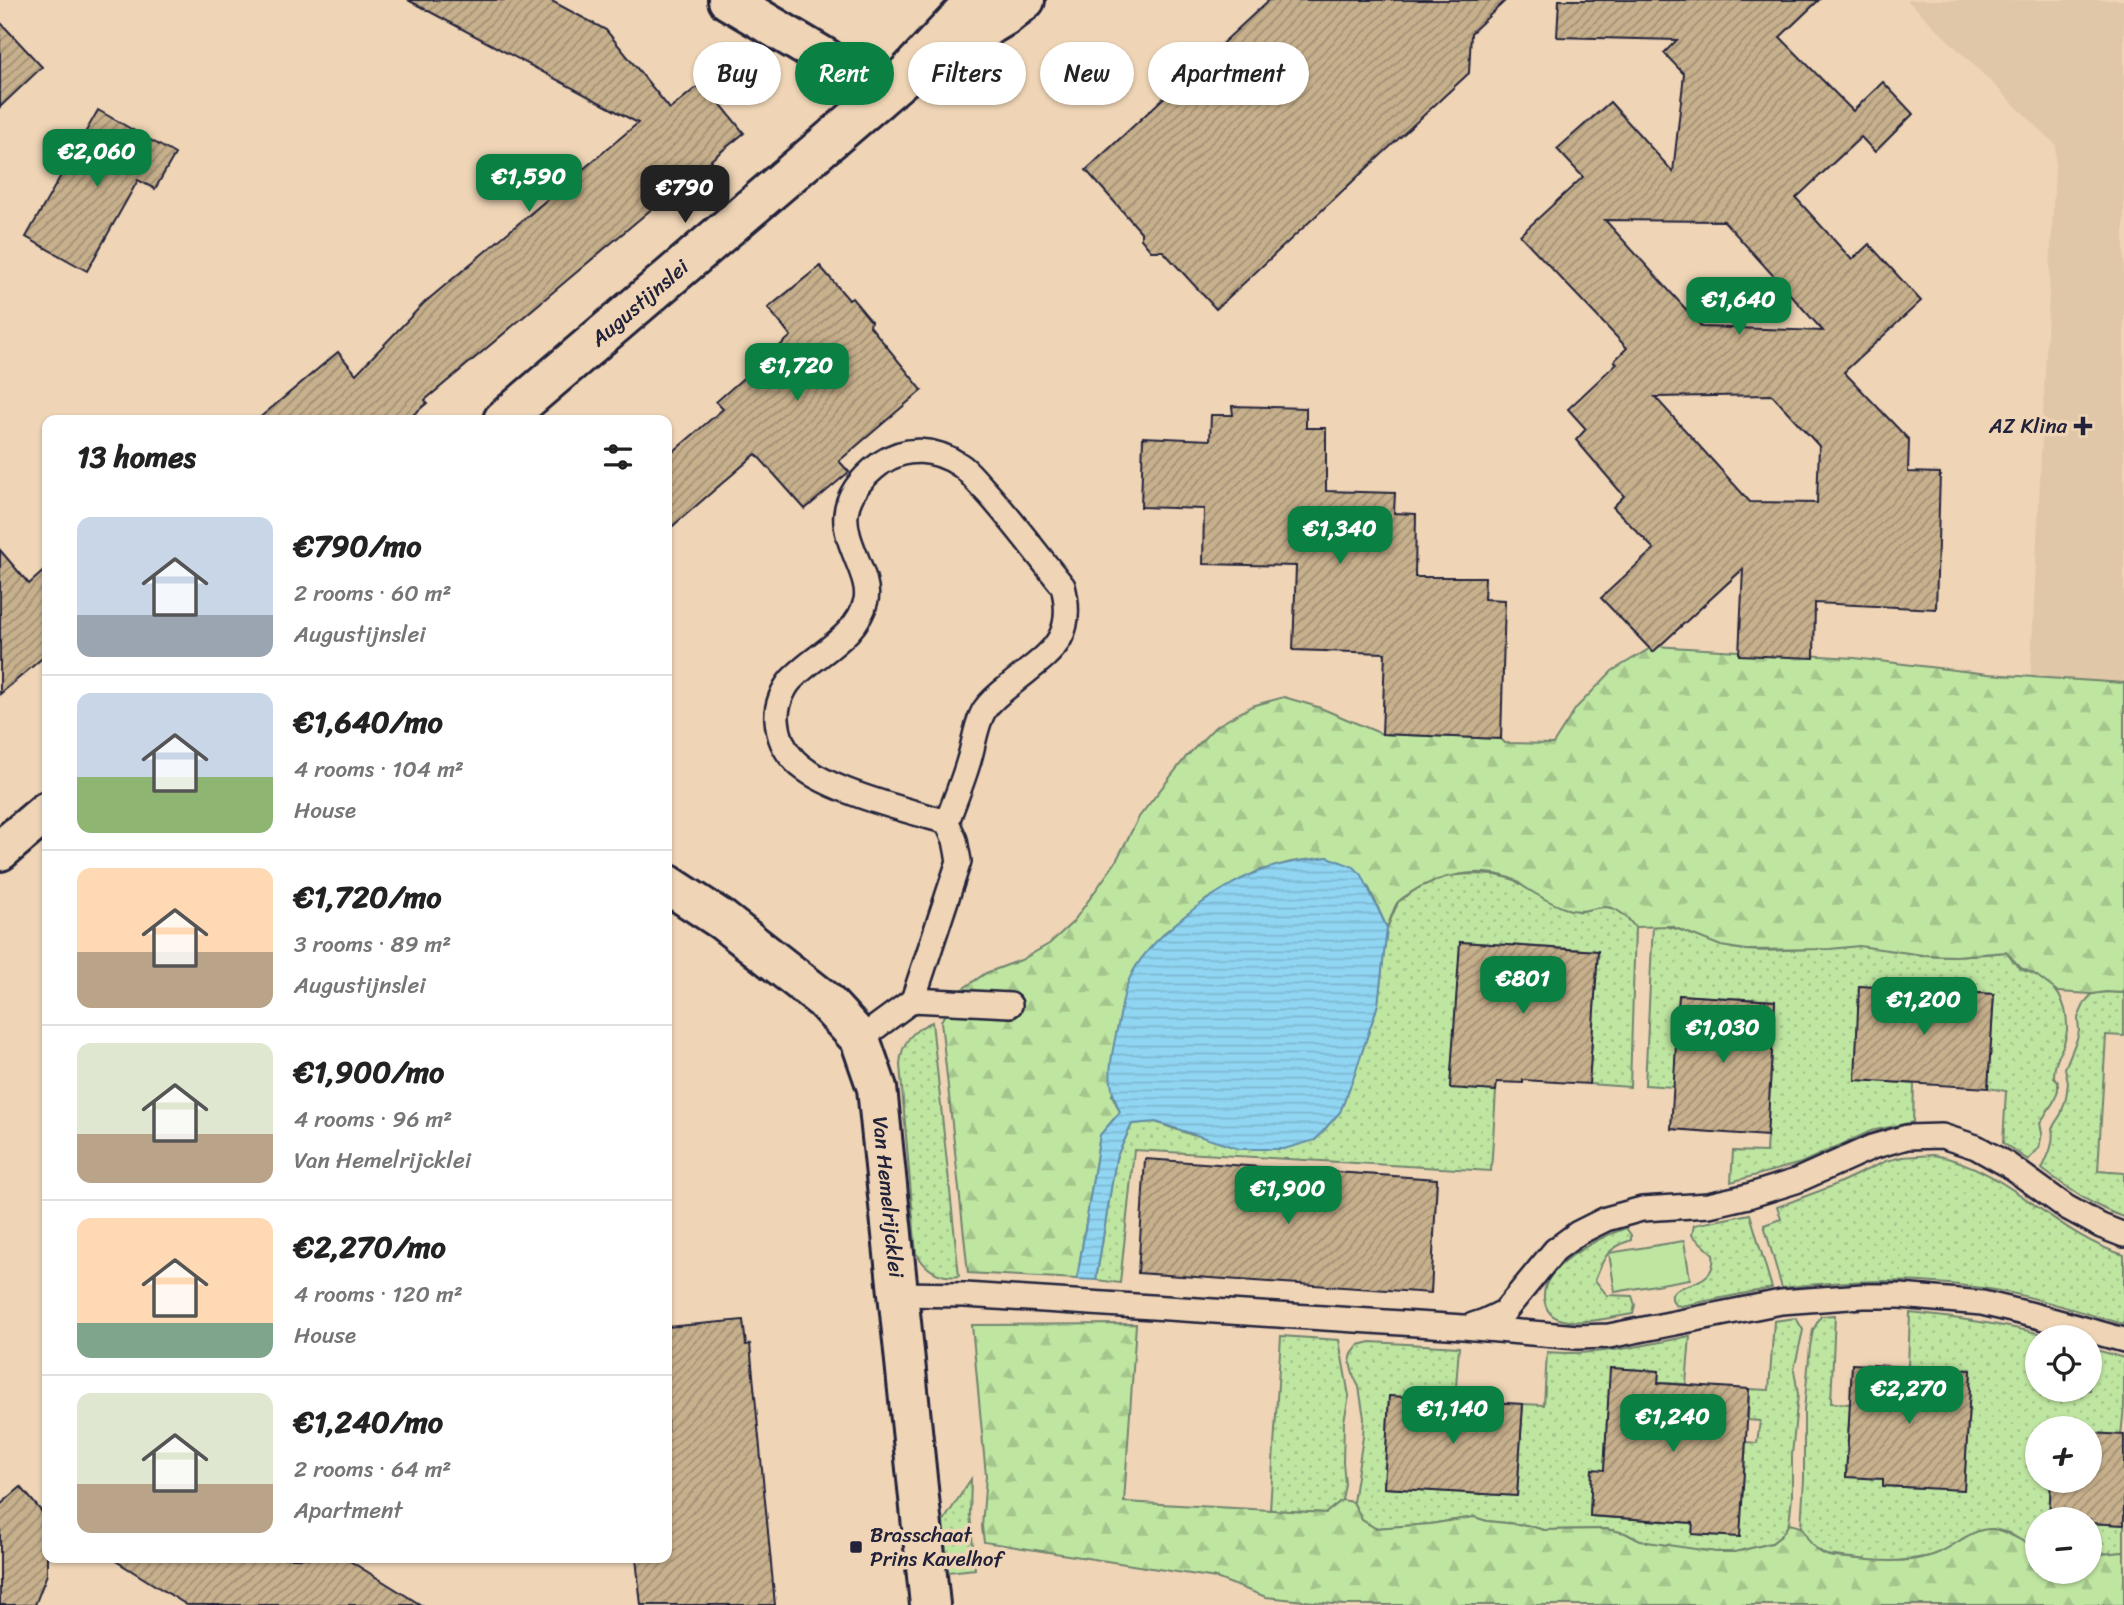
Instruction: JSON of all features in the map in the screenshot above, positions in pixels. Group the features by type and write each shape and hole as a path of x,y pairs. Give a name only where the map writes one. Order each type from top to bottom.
{"street":[{"path":"728,0 798,42"},
{"name":"Augustijnslei","path":"894,85 976,0"},
{"name":"Augustijnslei","path":"905,76 1006,16 1025,0"},
{"name":"Augustijnslei","path":"509,415 871,105"},
{"path":"0,852 42,815"},
{"name":"Van Hemelrijcklei","path":"672,887 722,920 824,1000 860,1039 877,1087 930,1605"}],"lane":[{"path":"860,1039 913,1000 959,861 947,822 968,763 980,718 986,707 1061,640 1067,621 1067,602 1063,586 962,466 943,455 923,451 903,452 884,461 865,476 853,491 846,513 848,538 867,597 862,614 854,626 790,681 776,713 777,729 794,760 808,772 833,785 947,822"},
{"path":"913,1000 1010,1005"},
{"path":"1463,1327 1504,1312 1555,1250 1578,1233 1606,1219 1642,1209 1709,1205 1748,1196 1796,1181 1872,1147 1907,1136 1942,1136 1976,1147 2008,1165 2066,1207 2124,1235"},
{"path":"898,1294 965,1295 1463,1327 1577,1337 1609,1336 1781,1302 1900,1296 1982,1303 2124,1340"}],"shaded area":[{"name":"AZ Klina","path":"1907,0 2124,0 2124,710 2029,707 2056,145"}],"green space":[{"path":"1654,646 1854,658 1988,674 2124,683 2124,993 2058,992 2036,975 2021,968 2006,952 1955,956 1923,955 1859,946 1746,950 1721,946 1671,926 1635,927 1625,915 1608,907 1584,911 1564,908 1512,879 1487,873 1459,874 1421,887 1397,903 1387,928 1369,888 1328,857 1291,862 1258,871 1207,899 1164,933 1112,1095 1120,1112 1100,1135 1077,1279 968,1273 941,1021 958,992 986,973 1021,960 1049,944 1073,922 1115,863 1139,817 1186,757 1215,727 1252,706 1284,697 1318,707 1382,734 1553,744 1576,708 1612,671"},
{"path":"1470,874 1513,879 1526,888 1580,912 1597,907 1611,908 1623,914 1635,927 1630,1087 1589,1084 1598,951 1461,942 1450,1087 1496,1091 1491,1171 1134,1150 1120,1283 1096,1280 1116,1158 1132,1124 1155,1122 1192,1135 1315,1140 1340,1112 1353,1079 1378,1004 1387,928 1398,902 1418,888 1445,876"},
{"path":"1653,925 1677,929 1721,945 1745,950 1866,946 1936,956 2006,952 2021,969 2037,975 2051,985 2061,998 2066,1013 2066,1036 2054,1071 2058,1090 2040,1123 2042,1133 2039,1148 2028,1160 2003,1143 2006,1091 1988,1088 1994,994 1860,986 1855,1079 1914,1084 1913,1122 1871,1131 1801,1163 1731,1182 1733,1151 1766,1152 1775,1001 1679,995 1674,1087 1645,1085"},
{"path":"2124,993 2124,1036 2106,1035 2098,1171 2124,1173 2124,1217 2091,1202 2042,1169 2052,1144 2052,1128 2061,1114 2066,1098 2068,1083 2065,1068 2077,1039 2078,1018 2092,994"},
{"path":"932,1022 959,1276 952,1277 934,1272 916,1253 900,1065 909,1038"},
{"path":"1933,1155 1960,1162 1984,1173 2075,1232 2124,1255 2124,1324 2025,1296 1954,1284 1868,1281 1782,1288 1764,1225 1781,1219 1777,1207 1830,1187 1886,1161"},
{"path":"1750,1214 1772,1288 1675,1305 1672,1297 1674,1291 1699,1281 1712,1267 1713,1254 1692,1235 1694,1225"},
{"path":"1626,1228 1631,1240 1607,1255 1595,1280 1607,1295 1632,1296 1635,1305 1633,1314 1580,1322 1563,1320 1551,1314 1545,1303 1545,1290 1559,1266 1586,1246"},
{"path":"1684,1241 1690,1279 1615,1292 1609,1253"},
{"path":"1910,1313 2025,1330 2025,1402 2102,1402 2102,1352 2124,1358 2121,1435 2102,1434 2102,1416 2025,1416 2025,1493 2050,1493 2050,1507 2025,1507 2025,1543 2009,1533 1992,1529 1964,1538 1951,1548 1931,1556 1876,1561 1826,1555 1810,1544 1801,1527 1804,1410 1813,1330 1821,1316 1835,1315 1831,1403 1850,1404 1846,1476 1883,1479 1884,1486 1964,1490 1971,1370 1908,1366"},
{"path":"1796,1318 1803,1330 1794,1370 1798,1394 1792,1455 1792,1497 1789,1524 1772,1543 1735,1552 1715,1552 1640,1541 1625,1533 1606,1529 1544,1530 1474,1517 1375,1528 1362,1520 1353,1502 1364,1418 1359,1387 1350,1362 1359,1345 1371,1342 1459,1347 1455,1400 1389,1396 1384,1488 1517,1496 1523,1404 1544,1405 1547,1352 1637,1347 1690,1336 1686,1384 1658,1383 1659,1371 1611,1368 1604,1470 1592,1470 1590,1516 1693,1523 1693,1534 1739,1537 1746,1442 1757,1443 1760,1421 1748,1420 1749,1389 1769,1390 1774,1321"},
{"path":"1136,1324 1124,1502 1326,1513 1342,1500 1353,1502 1362,1520 1375,1528 1474,1517 1544,1530 1606,1529 1625,1533 1640,1541 1716,1552 1735,1552 1772,1543 1789,1524 1801,1527 1814,1547 1828,1556 1879,1561 1912,1560 1933,1555 1969,1535 1992,1529 2025,1542 2025,1584 2102,1584 2102,1554 2124,1552 2124,1605 1343,1605 1266,1597 1216,1578 984,1542 982,1527 986,1476 972,1325"},
{"path":"1281,1336 1339,1340 1349,1396 1344,1421 1345,1484 1342,1500 1326,1513 1270,1510"},
{"path":"971,1479 970,1514 975,1569 948,1572 943,1522"},
{"path":"2102,1524 2124,1525 2124,1552 2102,1554"}],"water":[{"path":"1328,857 1354,867 1362,875 1387,928 1378,1004 1340,1112 1315,1140 1284,1149 1239,1149 1156,1122 1132,1124 1116,1158 1096,1280 1077,1279 1100,1135 1120,1112 1112,1090 1111,1062 1124,994 1137,966 1149,949 1184,916 1243,878 1268,868"}],"building":[{"path":"408,0 550,0 606,30 670,109 693,90 693,105 721,105 744,133 711,160 715,165 709,162 648,212 425,400 427,403 413,415 263,415 338,352 356,374 424,303 638,123"},
{"path":"1269,0 1506,0 1471,33 1469,73 1216,309 1163,251 1151,251 1141,239 1141,232 1086,170 1156,105 1309,105 1309,42 1224,42"},
{"path":"1559,0 1819,0 1780,37 1853,111 1883,82 1913,114 1875,152 1861,137 1796,198 1852,260 1869,244 1921,301 1844,372 1909,440 1908,472 1940,473 1936,609 1815,603 1814,658 1739,655 1743,569 1653,652 1601,598 1654,549 1613,507 1624,496 1576,440 1586,429 1568,409 1617,363 1614,361 1627,348 1520,235 1583,177 1557,149 1610,102 1673,172 1684,74 1664,53 1677,40 1557,37","holes":["1605,220 1724,221 1823,331 1702,327","1772,395 1819,446 1817,503 1750,502 1655,397"]},
{"path":"0,22 42,67 0,107"},
{"path":"98,110 175,154 155,189 138,180 87,271 26,237"},
{"path":"820,266 871,321 870,326 922,390 839,461 849,472 805,509 756,454 672,527 672,453 723,409 716,402 791,336 768,308"},
{"path":"1232,406 1306,408 1306,428 1326,428 1326,491 1395,493 1394,513 1416,514 1415,577 1485,577 1484,599 1505,600 1501,739 1382,734 1385,653 1293,650 1296,566 1203,564 1204,509 1141,507 1143,437 1210,440 1211,415 1233,415"},
{"path":"0,550 29,584 42,572 42,658 0,694"},
{"path":"1460,942 1598,951 1589,1084 1523,1080 1523,1083 1497,1082 1496,1091 1450,1088"},
{"path":"1859,986 1994,994 1988,1088 1855,1080"},
{"path":"1679,995 1775,1001 1767,1136 1671,1129"},
{"path":"1145,1159 1437,1179 1431,1293 1138,1273"},
{"path":"743,1320 746,1345 750,1344 775,1605 641,1605 637,1563 672,1563 672,1327"},
{"path":"1852,1364 1971,1370 1964,1490 1883,1486 1883,1479 1846,1477"},
{"path":"1610,1368 1659,1371 1658,1383 1749,1389 1740,1537 1692,1534 1693,1523 1590,1516 1592,1469 1604,1470"},
{"path":"1389,1396 1523,1404 1517,1496 1384,1488"},
{"path":"2102,1434 2124,1435 2124,1525 2102,1524 2102,1507 2050,1507 2050,1493 2102,1493"},
{"path":"21,1487 42,1512 42,1563 47,1563 47,1574 35,1605 0,1605 0,1505"},
{"path":"119,1563 353,1563 421,1605 187,1605"}],"place":[{"name":"AZ Klina","path":"2083,426"},
{"name":"Brasschaat Prins Kavelhof","path":"856,1547"}]}
